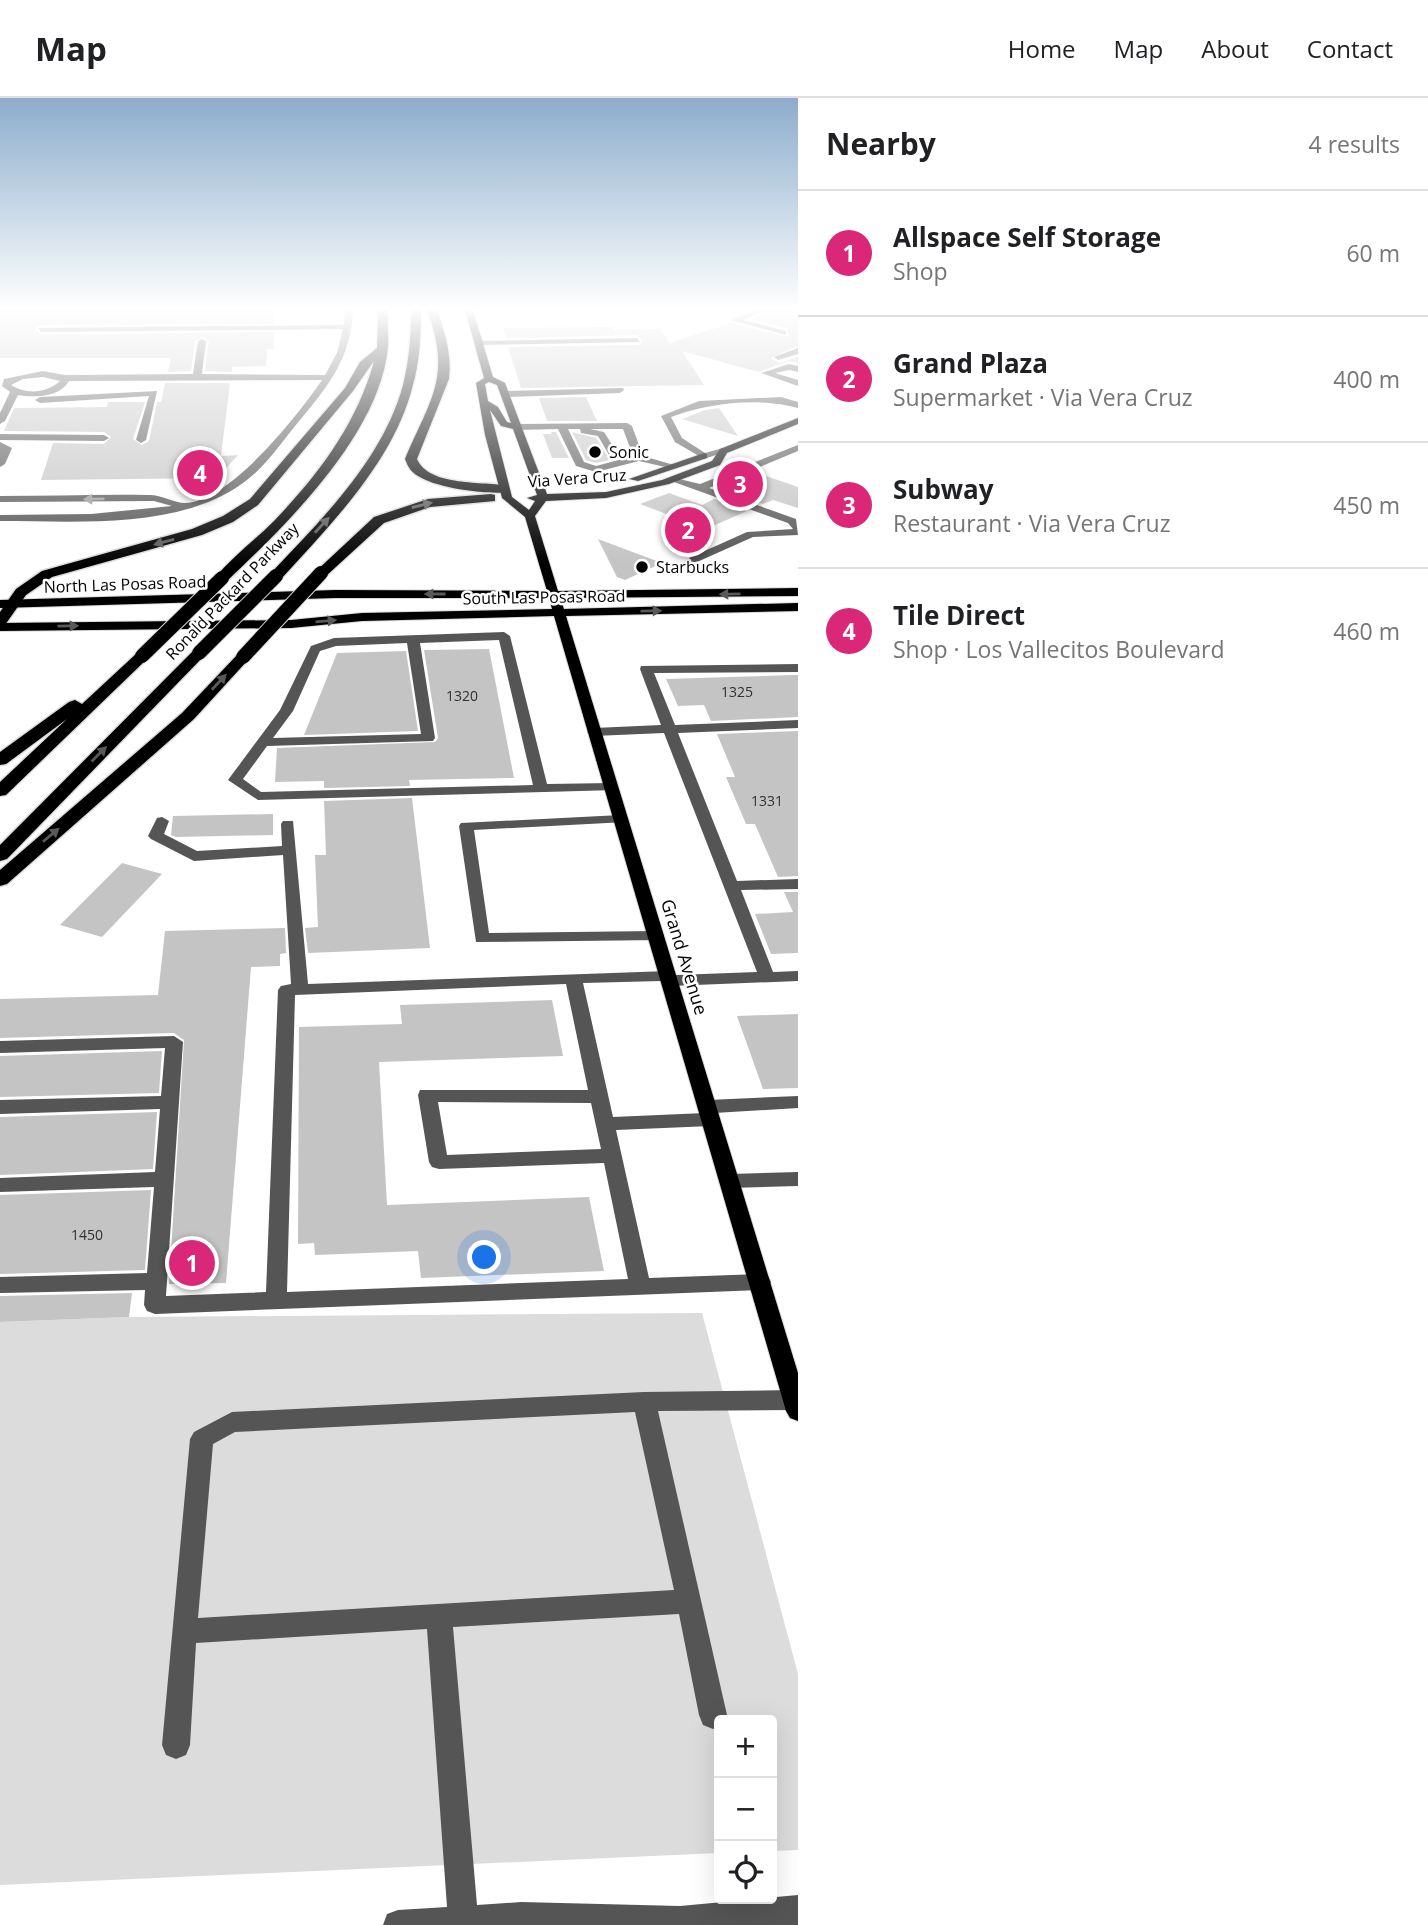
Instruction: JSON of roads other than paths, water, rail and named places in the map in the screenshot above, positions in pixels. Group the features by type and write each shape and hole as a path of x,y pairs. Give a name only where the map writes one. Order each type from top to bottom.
{"highway":[{"path":"0,625 7,604 47,575 197,532 228,519 254,502 344,395"},
{"name":"Ronald Packard Parkway","path":"0,791 258,544 317,480 361,414 369,395"},
{"name":"Ronald Packard Parkway","path":"0,855 276,576 330,517 383,444 405,395"},
{"path":"437,395 411,459 412,467 418,474 432,479 523,492"},
{"path":"0,880 188,716 321,573 379,520 401,511 453,499 523,492"},
{"path":"0,760 142,656"}],"main road":[{"path":"483,395 523,492 530,516"},
{"path":"505,395 517,426 523,492 530,516"},
{"path":"484,402 495,409 504,424 517,426"},
{"name":"Via Vera Cruz","path":"523,492 606,495 675,479 716,463 723,452 798,421"},
{"name":"Via Vera Cruz","path":"523,492 599,486 635,479 704,456"},
{"name":"Grand Avenue","path":"530,516 796,1405"},
{"name":"South Las Posas Road","path":"336,594 798,592"},
{"name":"North Las Posas Road","path":"7,604 336,594"},
{"name":"South Las Posas Road","path":"0,625 291,624 362,617 798,607"}],"street":[{"path":"14,396 19,395"},
{"path":"14,396 49,395"},
{"path":"141,440 153,395"},
{"path":"0,518 124,515 186,506 206,500 240,481 316,395"},
{"path":"0,421 14,396"},
{"path":"704,456 678,440 666,416 699,404 781,400 798,405"},
{"path":"545,427 544,422 609,420"},
{"path":"517,426 627,426 639,457"},
{"path":"562,427 580,464 596,469 639,457"},
{"path":"571,445 573,433 587,430 601,433 612,453 639,457 670,467"},
{"path":"0,437 104,438"},
{"path":"0,445 7,448 0,464"},
{"path":"700,488 798,448"},
{"name":"Via Vera Cruz","path":"704,456 723,452"},
{"path":"675,479 792,521 798,530 751,534 693,560"},
{"path":"0,499 154,498 186,506"},
{"path":"541,789 504,636 334,642 315,649 286,711 235,780 258,796 541,789 611,787"},
{"path":"263,742 428,738 413,639"},
{"path":"767,977 646,669 798,668"},
{"path":"594,732 798,724"},
{"path":"621,819 466,826 482,938 656,936"},
{"path":"162,821 156,836 194,856 290,850"},
{"path":"288,824 300,990"},
{"path":"731,886 798,884"},
{"path":"276,1301 287,990 573,978 798,976"},
{"path":"573,978 640,1286"},
{"path":"0,1047 174,1042 155,1305 760,1282"},
{"path":"599,1097 427,1095 439,1162 612,1156"},
{"path":"0,1107 170,1102"},
{"path":"605,1124 798,1102"},
{"path":"0,1185 164,1179"},
{"path":"730,1181 798,1179"},
{"path":"0,1285 157,1280"},
{"path":"176,1745 202,1439 232,1422 644,1402 796,1405"},
{"path":"644,1402 713,1715"},
{"path":"184,1631 439,1618 689,1601"},
{"path":"439,1618 463,1921"},
{"path":"398,1925 463,1921 680,1921 798,1910"}],"place":[{"name":"Sonic","path":"595,452"},
{"name":"Tile Direct","path":"200,473"},
{"name":"Subway","path":"740,484"},
{"name":"Grand Plaza","path":"688,530"},
{"name":"Starbucks","path":"642,567"},
{"name":"Allspace Self Storage","path":"192,1263"}]}
